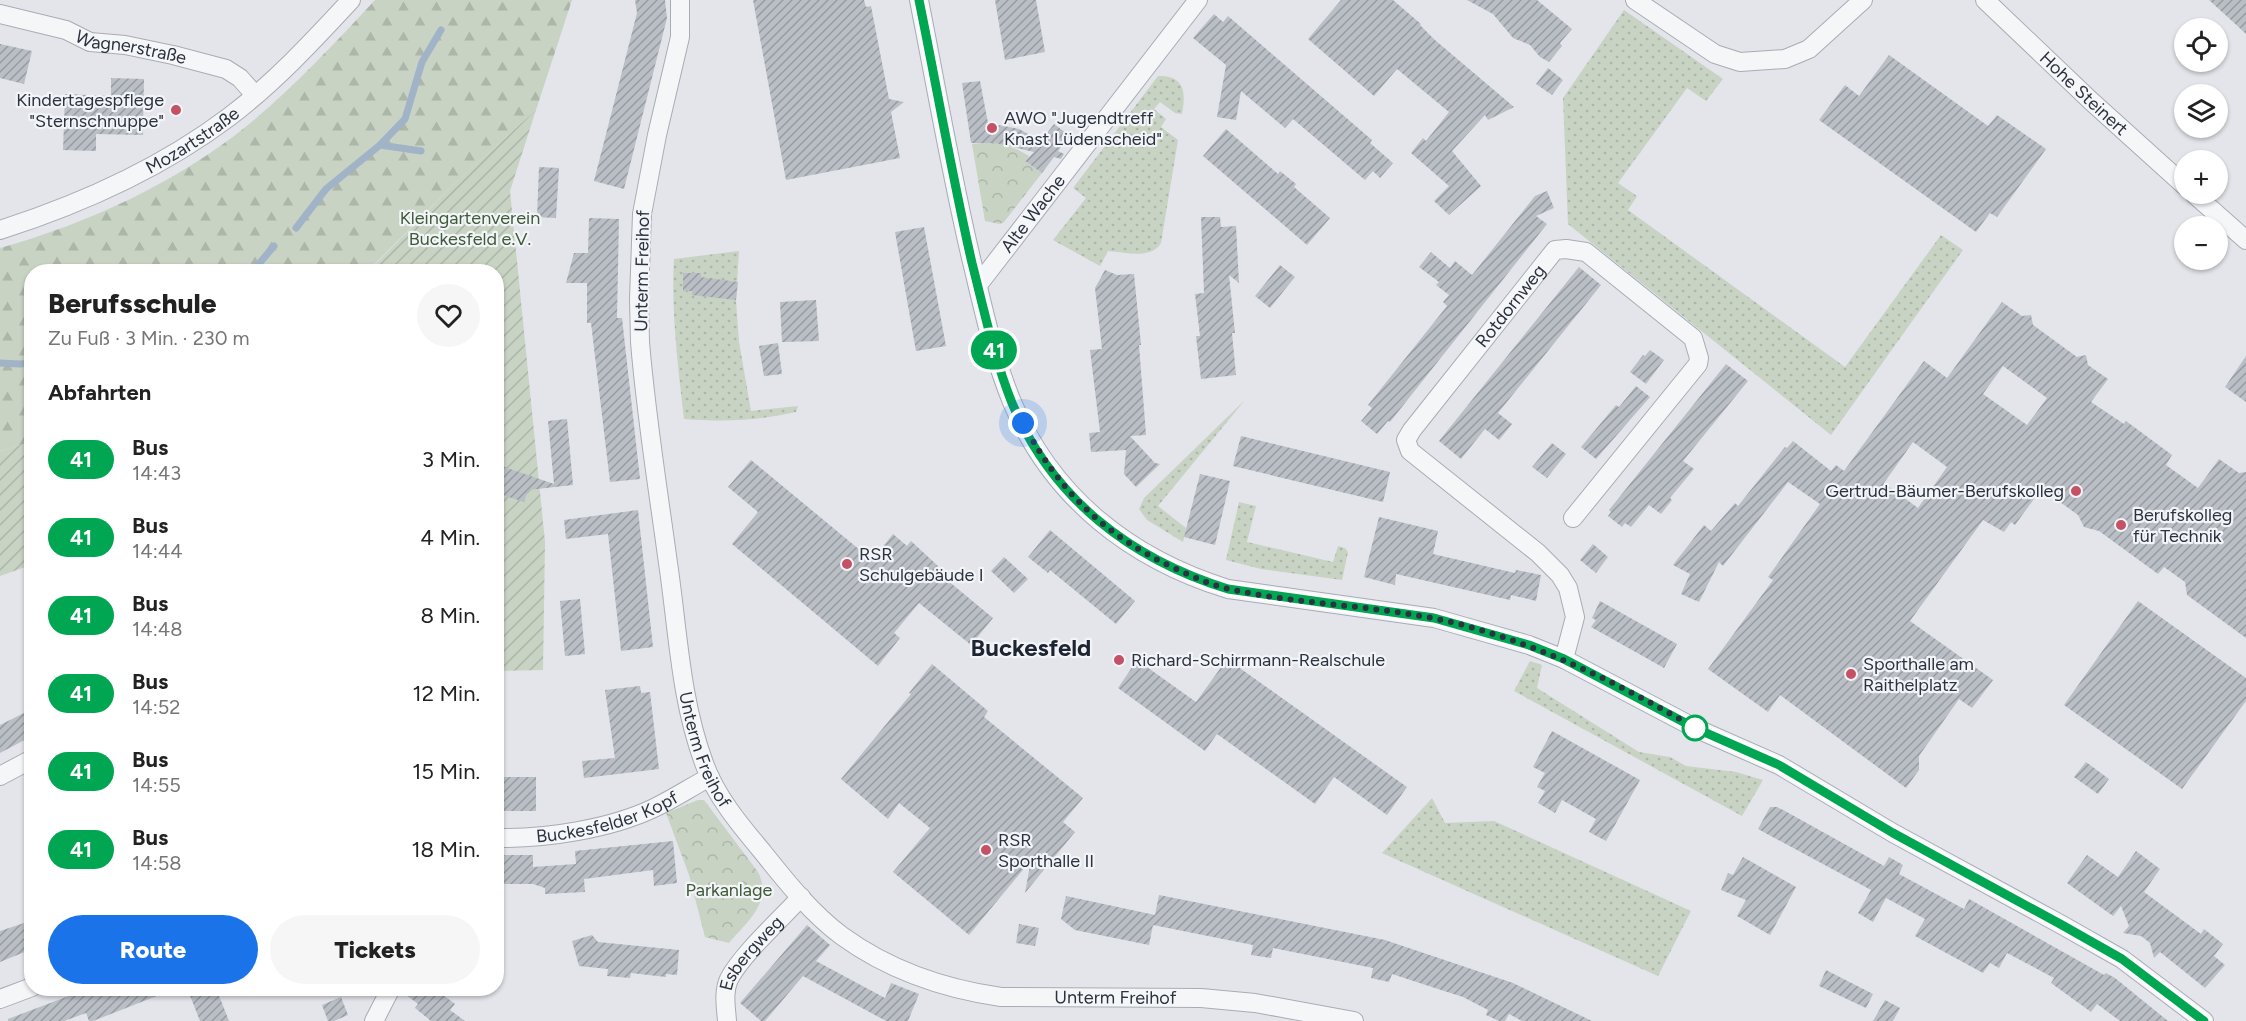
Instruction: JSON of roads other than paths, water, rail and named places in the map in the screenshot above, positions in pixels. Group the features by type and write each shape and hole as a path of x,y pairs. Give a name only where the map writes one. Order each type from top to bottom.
{"street":[{"name":"Mozartstraße","path":"0,230 59,210 124,181 209,132 304,51 351,0"},
{"name":"Unterm Freihof","path":"680,0 680,37 642,213 640,342 680,668 690,719 710,777 753,841 801,897 841,935 860,948 927,981 971,992 1019,998 1137,996 1255,1003 1354,1021"},
{"path":"919,0 960,211 994,349 1012,403 1037,449 1055,476 1103,526 1131,545 1185,573 1228,589 1434,618 1529,645 1564,659 1695,728 1779,765 1893,833 2062,925 2122,959 2204,1021"},
{"name":"Alte Wache","path":"978,285 1198,0"},
{"path":"1635,0 1715,54 1740,62 1785,58 1809,49 1863,0"},
{"name":"Hohe Steinert","path":"1985,0 2083,94 2174,176"},
{"name":"Wagnerstraße","path":"0,14 66,30 90,42 135,47 226,69 240,78 255,95"},
{"path":"2205,204 2246,240"},
{"name":"Rotdornweg","path":"1564,659 1575,617 1569,588 1560,575 1531,547 1410,451 1406,440 1417,422 1555,250 1566,249 1586,252 1684,330 1693,338 1699,358 1698,364 1573,518"},
{"path":"0,776 24,763"},
{"name":"Buckesfelder Kopf","path":"504,838 553,836 625,818 654,808 710,777"},
{"name":"Esbergweg","path":"727,1021 725,997 729,979 744,959 801,897"},
{"path":"0,999 24,990"},
{"path":"374,1021 387,996"}],"waterway":[{"path":"296,228 326,189 380,145 405,119 422,62 441,30"},
{"path":"380,145 421,151"},
{"path":"259,264 274,246"},
{"path":"0,363 24,364"}],"place":[{"name":"Kindertagespflege \"Sternschnuppe\"","path":"176,110"},
{"name":"AWO \"Jugendtreff Knast Lüdenscheid\"","path":"992,128"},
{"name":"Gertrud-Bäumer-Berufskolleg","path":"2076,491"},
{"name":"Berufskolleg für Technik","path":"2121,525"},
{"name":"RSR Schulgebäude I","path":"847,564"},
{"name":"Richard-Schirrmann-Realschule","path":"1119,660"},
{"name":"Sporthalle am Raithelplatz","path":"1851,674"},
{"name":"RSR Sporthalle II","path":"986,850"}],"district":[{"name":"Buckesfeld","path":"1031,648"}],"park label":[{"name":"Kleingartenverein Buckesfeld e.V.","path":"470,228"},
{"name":"Parkanlage","path":"729,890"}]}
